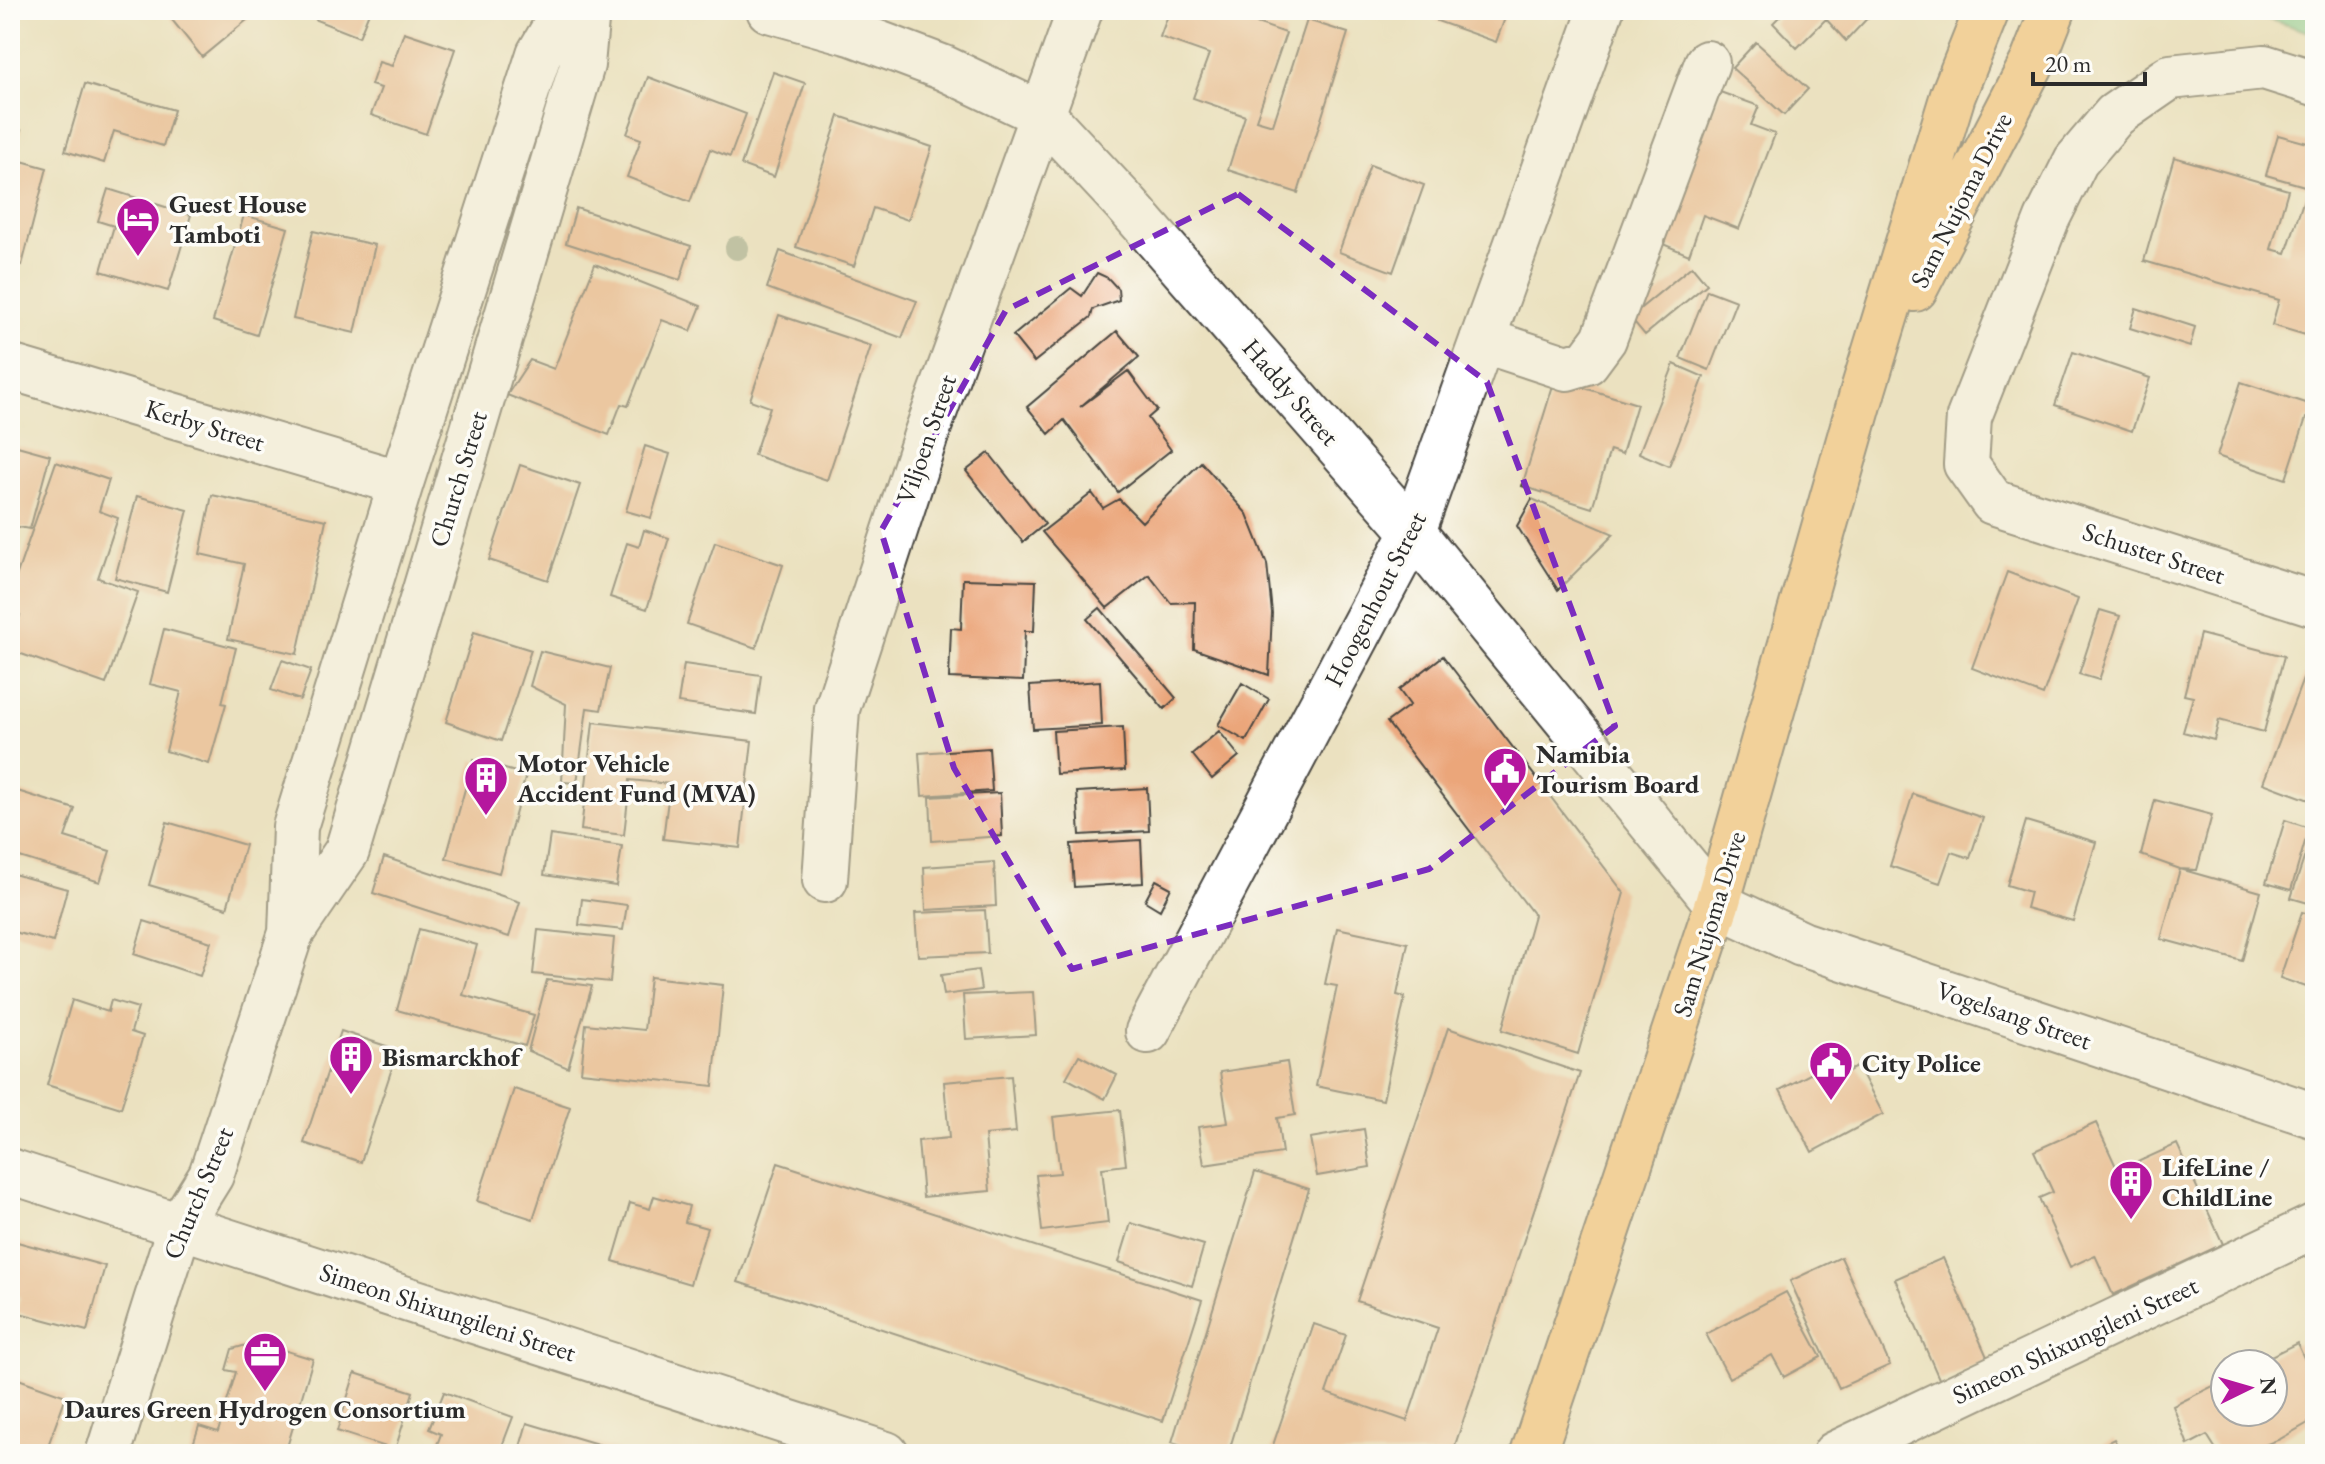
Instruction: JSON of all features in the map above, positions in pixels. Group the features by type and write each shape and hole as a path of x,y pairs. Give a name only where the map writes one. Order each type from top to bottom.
{"highway":[{"name":"Sam Nujoma Drive","path":"1533,1454 1717,904 1864,387 1953,95 1987,10"},
{"name":"Sam Nujoma Drive","path":"1864,387 2033,61 2053,10"}],"street":[{"name":"Church Street","path":"291,933 295,827 401,483 539,54 565,10"},
{"name":"Church Street","path":"108,1454 180,1225 211,1175 291,933 347,851 582,65 587,10"},
{"name":"Haddy Street","path":"769,10 854,34 944,68 1043,115 1125,203 1413,532 1717,904"},
{"name":"Viljoen Street","path":"825,880 837,709 926,435 1080,10"},
{"name":"Hoogenhout Street","path":"1148,1031 1413,532 1601,10"},
{"path":"1482,340 1567,368 1587,362 1604,339 1707,63"},
{"name":"Schuster Street","path":"2315,83 2264,67 2170,77 2115,115 2076,161 2047,219 1969,417 1966,464 1993,502 2315,604"},
{"name":"Kerby Street","path":"10,367 401,483"},
{"name":"Vogelsang Street","path":"1717,904 1802,944 2315,1116"},
{"name":"Simeon Shixungileni Street","path":"10,1171 886,1454"},
{"name":"Simeon Shixungileni Street","path":"1835,1454 2315,1226"}],"highlighted area":[{"path":"1238,194 1487,382 1615,726 1429,869 1072,969 954,768 881,531 1006,310"}],"green space":[{"path":"2239,10 2315,10 2315,34"}],"building":[{"path":"164,10 259,10 202,57"},
{"path":"320,10 370,10 359,37 316,20"},
{"path":"1170,10 1218,10 1286,33 1256,120 1273,125 1307,20 1348,33 1298,193 1228,170 1245,116 1193,98 1209,54 1160,37"},
{"path":"1441,10 1508,10 1496,42 1437,21"},
{"path":"1786,10 1875,10 1846,41 1826,19 1797,48 1773,23"},
{"path":"404,32 455,49 426,134 371,115 381,88 371,85 379,62 392,66"},
{"path":"1756,42 1808,89 1784,115 1732,68"},
{"path":"773,72 805,83 774,177 741,165"},
{"path":"648,77 746,114 730,157 710,149 690,202 627,177 641,139 627,134"},
{"path":"85,84 174,110 163,146 114,131 104,163 65,151"},
{"path":"1720,92 1759,106 1751,125 1775,134 1739,229 1703,215 1689,255 1658,242"},
{"path":"839,116 932,147 908,220 873,208 854,266 796,247"},
{"path":"10,127 21,130 14,159 47,168 22,265 10,262"},
{"path":"2278,135 2315,145 2315,316 2309,336 2272,325 2279,300 2144,261 2174,157 2288,190 2271,249 2286,253 2308,187 2266,175"},
{"path":"1370,165 1424,185 1393,272 1339,252"},
{"path":"108,189 191,215 168,291 101,271 114,226 98,221"},
{"path":"576,208 691,246 680,280 566,243"},
{"path":"244,215 288,228 257,335 213,321"},
{"path":"313,231 375,245 355,333 293,319"},
{"path":"780,251 917,301 902,338 767,288"},
{"path":"595,264 701,306 691,331 662,320 628,406 621,404 609,435 507,395 530,360 554,369"},
{"path":"1692,266 1707,284 1645,335 1630,317"},
{"path":"1097,273 1108,278 1118,289 1119,300 1093,309 1091,317 1034,362 1013,336 1071,288 1082,296"},
{"path":"1707,290 1736,301 1709,370 1680,358"},
{"path":"2136,308 2195,327 2190,347 2130,328"},
{"path":"779,315 871,346 827,480 754,455 770,407 750,400"},
{"path":"1117,331 1139,357 1080,407 1128,371 1157,410 1148,418 1171,450 1118,492 1064,420 1049,434 1027,407"},
{"path":"2073,352 2150,378 2132,431 2055,405"},
{"path":"1674,364 1704,377 1669,466 1639,453"},
{"path":"1555,379 1637,404 1622,454 1610,450 1592,508 1522,486"},
{"path":"2241,382 2311,405 2315,396 2315,422 2306,418 2286,479 2217,456"},
{"path":"10,444 50,455 30,529 13,526 11,532"},
{"path":"645,446 670,454 651,518 626,511"},
{"path":"989,453 1045,524 1023,542 966,471"},
{"path":"56,462 109,480 99,511 118,518 98,578 138,592 106,684 10,650 20,615 10,612 10,594"},
{"path":"1201,462 1247,514 1267,564 1272,613 1269,675 1194,649 1195,602 1171,603 1149,575 1107,608 1042,532 1092,493 1103,508 1119,499 1142,522"},
{"path":"520,465 580,485 548,580 489,560"},
{"path":"212,495 326,520 297,654 228,639 244,564 200,554"},
{"path":"137,496 188,510 167,592 115,578"},
{"path":"1532,499 1614,534 1558,590 1517,526"},
{"path":"644,530 669,538 647,609 610,597 627,543 639,547"},
{"path":"715,542 783,565 756,648 687,624"},
{"path":"2007,572 2078,599 2043,695 1972,668"},
{"path":"963,579 1036,581 1034,631 1025,631 1023,681 949,678 951,628 961,629"},
{"path":"1100,608 1176,698 1164,709 1087,619"},
{"path":"2100,610 2120,616 2099,680 2079,674"},
{"path":"164,629 236,648 222,703 226,704 209,764 166,751 181,692 150,684"},
{"path":"474,632 531,650 501,741 446,722"},
{"path":"2200,634 2284,656 2264,732 2219,720 2214,740 2183,732 2193,697 2184,695"},
{"path":"540,651 610,668 601,710 587,708 577,783 562,782 566,704 530,686"},
{"name":"Namibia Tourism Board","path":"1443,656 1624,893 1578,1054 1502,1030 1534,915 1387,722 1410,705 1399,690"},
{"path":"282,660 311,670 300,700 271,690"},
{"path":"684,664 761,675 756,714 678,703"},
{"path":"2308,666 2315,669 2315,783 2309,800 2263,783"},
{"path":"1100,681 1102,725 1033,729 1030,686"},
{"path":"1242,683 1269,699 1246,741 1218,725"},
{"path":"593,722 752,741 740,848 663,839 670,784 630,780 624,835 581,830"},
{"path":"1123,727 1125,770 1056,774 1053,731"},
{"path":"1219,731 1239,756 1212,779 1192,754"},
{"path":"989,748 992,791 922,796 919,753"},
{"name":"Motor Vehicle Accident Fund (MVA)","path":"473,760 526,775 499,873 446,858"},
{"path":"1147,788 1149,831 1080,835 1077,792"},
{"path":"11,789 75,809 65,837 110,851 100,882 10,854"},
{"path":"1000,793 1002,836 932,841 930,797"},
{"path":"1913,794 1983,818 1970,858 1951,852 1940,883 1890,866"},
{"path":"2155,800 2212,815 2197,870 2180,869 2141,855"},
{"path":"2285,820 2309,828 2291,890 2266,883"},
{"path":"2026,821 2096,842 2073,921 2026,908 2030,892 2007,885"},
{"path":"167,822 245,845 227,908 149,885"},
{"path":"2315,825 2315,905 2291,898"},
{"path":"550,835 622,846 616,886 544,875"},
{"path":"1141,840 1143,883 1074,887 1071,844"},
{"path":"384,857 520,902 509,937 373,893"},
{"path":"994,862 996,906 926,910 924,867"},
{"path":"2180,869 2261,892 2242,961 2161,939"},
{"path":"10,873 67,889 53,942 10,931"},
{"path":"1156,880 1171,888 1160,910 1145,901"},
{"path":"582,899 627,905 623,930 579,925"},
{"path":"985,910 988,953 918,956 915,913"},
{"path":"2302,912 2315,916 2315,990 2280,978"},
{"path":"144,921 211,942 200,976 134,954"},
{"path":"1337,928 1408,943 1397,995 1405,997 1383,1100 1316,1086 1337,986 1325,984"},
{"path":"419,929 477,945 463,995 534,1015 525,1046 397,1010"},
{"path":"538,930 614,938 610,982 533,974"},
{"path":"978,970 981,990 944,995 941,975"},
{"path":"650,977 723,985 713,1086 581,1072 586,1024 644,1030"},
{"path":"547,980 592,986 568,1068 528,1051"},
{"path":"1033,992 1036,1035 966,1039 963,995"},
{"path":"72,1000 108,1012 111,1000 138,1008 131,1032 143,1036 121,1108 47,1085"},
{"path":"1448,1028 1580,1073 1452,1454 1270,1454 1314,1324 1346,1335 1326,1393 1407,1421 1438,1328 1357,1301"},
{"name":"Bismarckhof","path":"341,1031 398,1050 361,1162 304,1143"},
{"path":"1079,1055 1117,1075 1105,1099 1066,1078"},
{"path":"1287,1062 1295,1115 1277,1118 1282,1153 1204,1165 1198,1127 1228,1123 1220,1072"},
{"name":"City Police","path":"1858,1066 1883,1114 1812,1152 1780,1090 1823,1067 1830,1081"},
{"path":"1011,1076 1016,1132 985,1135 990,1191 923,1197 918,1141 949,1138 944,1082"},
{"path":"514,1089 570,1107 533,1219 477,1201"},
{"path":"1120,1110 1126,1165 1102,1168 1108,1223 1042,1231 1036,1175 1060,1173 1053,1117"},
{"name":"LifeLine / ChildLine","path":"2096,1123 2118,1171 2177,1144 2223,1244 2113,1295 2095,1255 2070,1267 2039,1198 2053,1192 2034,1151"},
{"path":"1364,1129 1370,1167 1317,1176 1310,1138"},
{"path":"778,1163 1202,1300 1163,1421 738,1282"},
{"path":"1255,1172 1309,1189 1228,1454 1210,1454 1172,1442"},
{"path":"654,1196 689,1206 685,1222 707,1228 690,1284 613,1261 630,1203 650,1209"},
{"path":"1131,1223 1204,1245 1192,1286 1119,1262"},
{"path":"10,1240 105,1266 87,1331 16,1312 20,1297 10,1295"},
{"path":"1841,1257 1890,1365 1839,1388 1790,1281"},
{"path":"1943,1258 1988,1359 1940,1381 1895,1279"},
{"path":"1786,1292 1821,1357 1784,1377 1772,1355 1729,1378 1706,1334"},
{"path":"257,1342 313,1359 285,1454 190,1454 199,1426 218,1432 236,1372 226,1370 232,1349"},
{"path":"2297,1343 2315,1381 2315,1419 2247,1454 2219,1454 2207,1435 2188,1445 2173,1406 2209,1388 2209,1428 2289,1428 2287,1348"},
{"path":"355,1373 413,1392 395,1450 337,1431"},
{"path":"10,1376 66,1396 45,1454 10,1454"},
{"path":"444,1392 513,1417 499,1454 446,1454 435,1450 441,1434 429,1429"},
{"path":"527,1423 621,1451 620,1454 518,1454"},
{"path":"2114,1439 2122,1454 2084,1454"}],"place":[{"name":"Guest House Tamboti","path":"138,258"},
{"name":"Namibia Tourism Board","path":"1505,808"},
{"name":"Motor Vehicle Accident Fund (MVA)","path":"486,817"},
{"name":"Bismarckhof","path":"351,1096"},
{"name":"City Police","path":"1831,1102"},
{"name":"LifeLine / ChildLine","path":"2131,1221"},
{"name":"Daures Green Hydrogen Consortium","path":"265,1393"}]}
